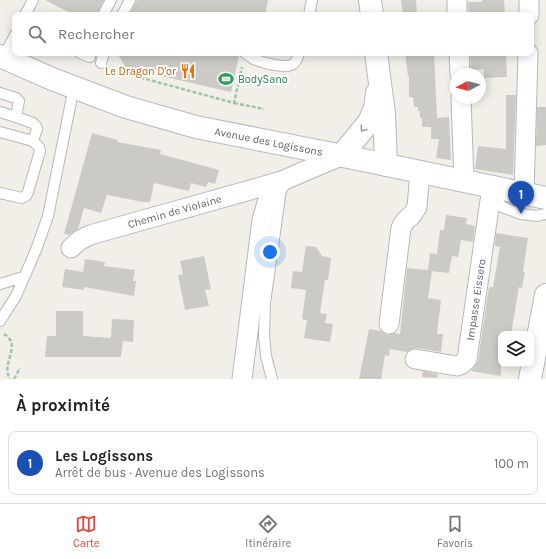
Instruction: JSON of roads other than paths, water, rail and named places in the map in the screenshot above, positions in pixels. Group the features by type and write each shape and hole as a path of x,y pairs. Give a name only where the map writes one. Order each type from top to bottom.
{"main road":[{"path":"370,0 372,12"},
{"path":"376,56 384,114 386,166"},
{"name":"Avenue des Logissons","path":"2,57 52,79 126,107 196,127 546,198"},
{"path":"341,156 369,122 374,108 379,80"},
{"path":"530,379 543,331 546,295"}],"street":[{"path":"456,0 457,12"},
{"path":"529,0 529,12"},
{"path":"459,56 460,68"},
{"path":"524,194 528,56"},
{"path":"460,104 464,181"},
{"name":"Chemin de Violaine","path":"71,248 80,240 90,235 282,181 341,156"},
{"path":"388,324 401,228 416,208 420,172"},
{"path":"242,379 262,220 266,203 282,181"},
{"name":"Impasse Eissero","path":"415,359 457,366 462,364 467,359 492,187"}],"lane":[{"path":"27,12 33,0"},
{"path":"105,12 111,0"},
{"path":"124,12 130,0"},
{"path":"310,12 312,0"},
{"path":"2,57 12,40"},
{"path":"244,57 289,66 297,60 298,56"},
{"path":"0,321 16,296 36,250 48,216 74,87"},
{"path":"0,93 16,98 19,101 16,117"},
{"path":"0,112 33,123 36,126 33,141"},
{"path":"0,132 33,141 39,147 40,151 26,196 22,198 0,193"},
{"path":"272,379 266,356 264,336 265,303 282,181"},
{"path":"492,187 497,200 502,207 521,214 537,216 546,214"},
{"path":"0,284 23,277"}],"place":[{"name":"Le Dragon D'or","path":"188,71"},
{"name":"BodySano","path":"226,79"},
{"name":"Les Logissons","path":"521,214"}]}
